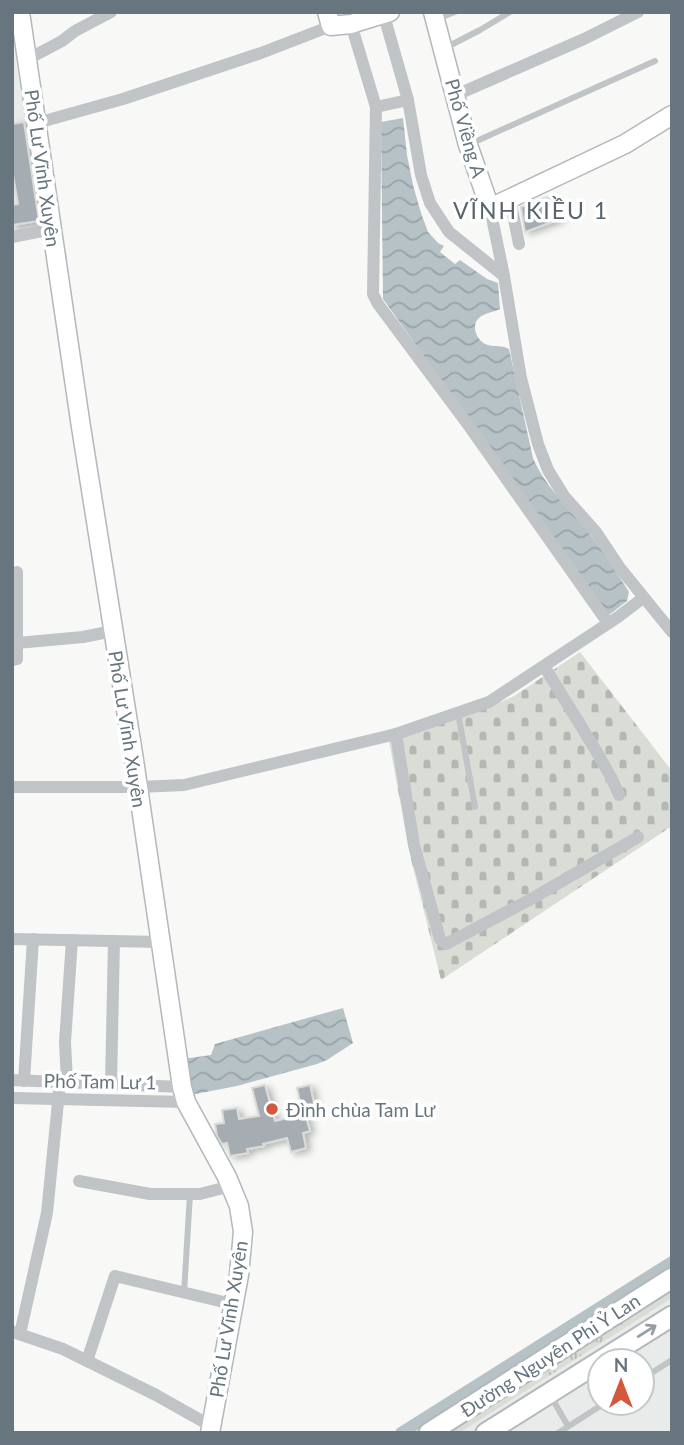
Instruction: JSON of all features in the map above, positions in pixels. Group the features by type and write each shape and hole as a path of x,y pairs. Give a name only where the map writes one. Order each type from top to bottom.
{"main road":[{"name":"Đường Nguyên Phi Ỷ Lan","path":"429,1433 672,1278"},
{"name":"Đường Nguyên Phi Ỷ Lan","path":"486,1433 672,1316"}],"street":[{"name":"Phố Lư Vĩnh Xuyên","path":"20,12 184,1094 231,1186 239,1206 243,1232 239,1275 210,1429"},
{"path":"28,59 111,12"},
{"path":"456,95 584,39 638,12"},
{"path":"37,123 124,99 261,53 329,19 354,23 386,13 408,100 421,176 430,203 449,232 504,276"},
{"name":"Phố Viềng A","path":"434,16 468,145 490,208"},
{"path":"354,23 376,107 373,294 613,620"},
{"path":"376,107 408,100"},
{"path":"672,115 625,144 490,208 521,378 538,444 548,470 564,496 596,532 620,568 672,632"},
{"path":"510,199 519,244"},
{"path":"12,237 52,229"},
{"path":"12,660 17,659 17,572"},
{"path":"12,786 184,785 396,734 489,702 643,598"},
{"path":"17,643 83,637 113,631"},
{"path":"544,666 595,749 618,795"},
{"path":"396,734 414,845 440,939 446,944 533,898 638,837"},
{"path":"12,939 161,942"},
{"path":"18,1080 26,1041 33,939"},
{"path":"72,940 63,1082 47,1213 16,1333 63,1349 156,1395 210,1429"},
{"path":"111,1084 114,941"},
{"path":"12,1039 26,1041"},
{"name":"Phố Tam Lư 1","path":"18,1080 111,1084 184,1094"},
{"name":"Phố Tam Lư 1","path":"12,1098 59,1100 184,1094"},
{"path":"79,1181 150,1194 200,1194 231,1186"},
{"path":"87,1361 115,1276 232,1304"}],"lane":[{"path":"434,16 455,12"},
{"path":"443,49 510,12"},
{"path":"468,145 655,61"},
{"path":"457,713 475,807"},
{"path":"184,1293 190,1194"},
{"path":"656,1370 672,1360"},
{"path":"549,1393 568,1426"},
{"path":"558,1433 586,1415"}],"shaded area":[{"path":"12,36 43,225 12,231"},
{"path":"672,1264 672,1433 412,1433"}],"green space":[{"path":"580,652 672,771 672,826 441,980 410,855 389,741 482,710 514,696"},
{"path":"672,1288 672,1298 595,1347 586,1347 586,1353 459,1433 442,1433"}],"water":[{"path":"403,118 413,185 428,232 444,246 440,252 455,264 460,260 487,279 498,283 500,309 481,316 476,321 475,329 484,343 509,349 533,458 538,469 592,537 629,592 627,601 609,615 383,299 381,122"},
{"path":"343,1008 353,1043 327,1060 237,1086 185,1096 183,1059 211,1055 215,1044"}],"building":[{"path":"24,122 39,221 12,225 12,205 18,204 12,169 12,124"},
{"path":"551,196 560,219 525,232 521,207"},
{"path":"265,1085 275,1121 305,1114 310,1131 303,1133 306,1148 291,1152 287,1138 247,1149 248,1153 230,1156 227,1143 222,1144 217,1136 215,1124 224,1123 222,1110 237,1108 239,1119 259,1116 252,1088"},
{"path":"310,1085 315,1108 302,1111 297,1088"}],"waterway":[{"path":"401,1433 672,1262"}],"place":[{"name":"Đình chùa Tam Lư","path":"272,1109"}],"district":[{"name":"VĨNH KIỀU 1","path":"531,210"}]}
